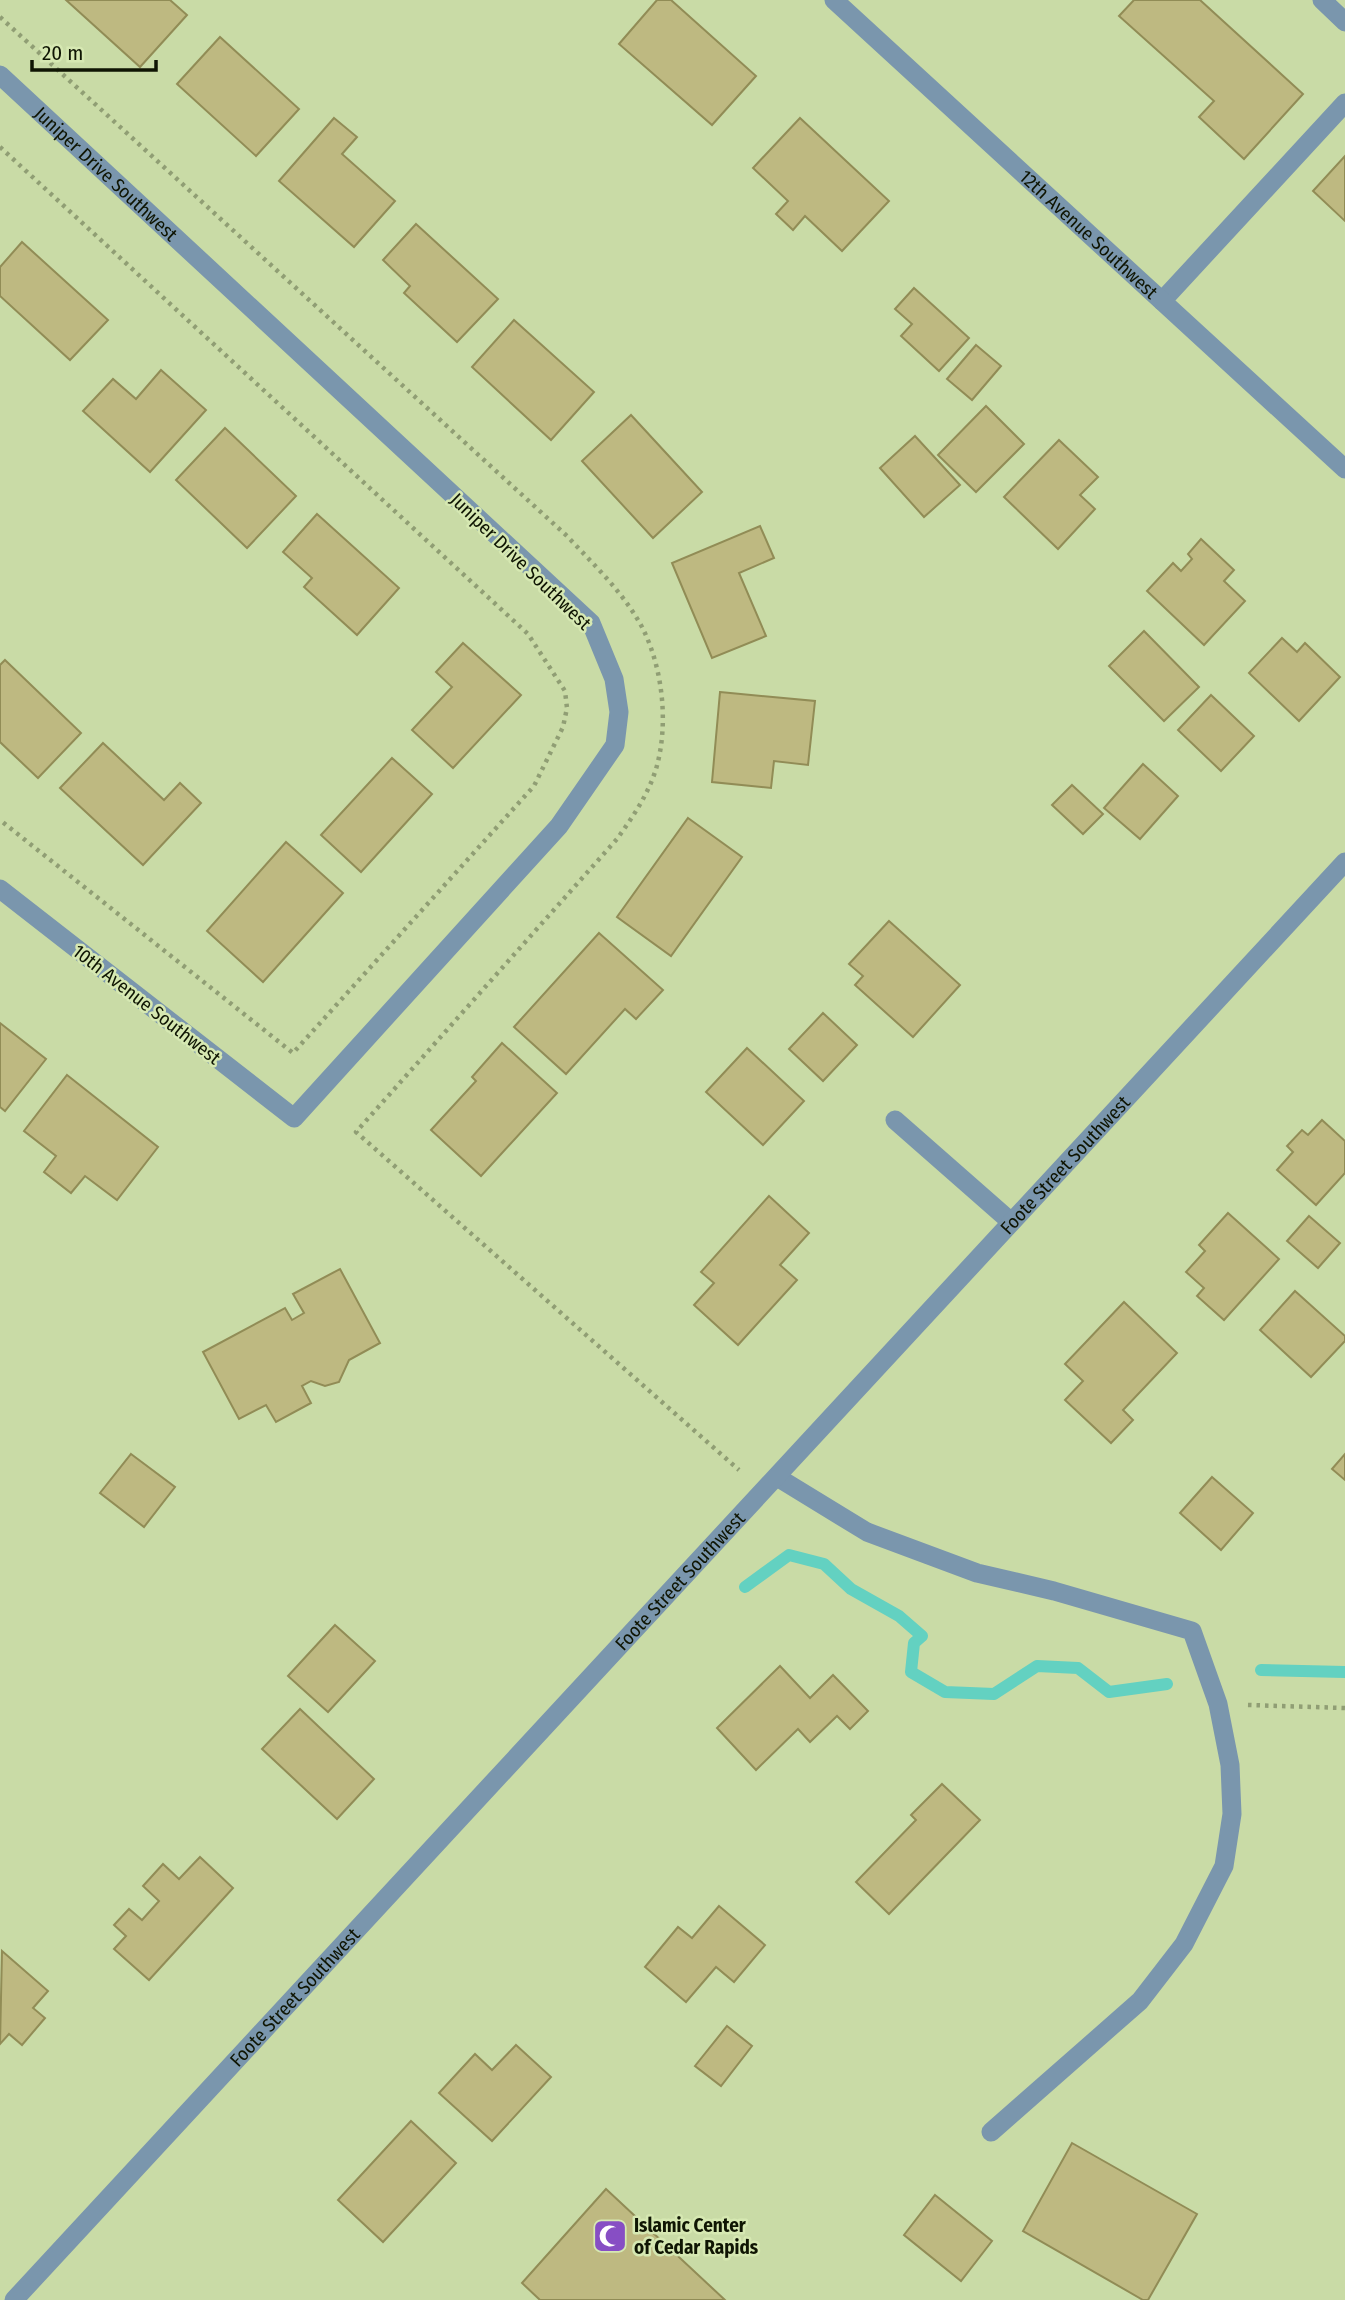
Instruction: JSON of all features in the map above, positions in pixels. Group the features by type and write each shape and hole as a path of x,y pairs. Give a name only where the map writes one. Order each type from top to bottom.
{"street":[{"name":"12th Avenue Southwest","path":"834,0 1345,469"},
{"path":"1322,0 1345,22"},
{"name":"Juniper Drive Southwest","path":"0,75 591,624 614,679 619,712 615,745 559,826 294,1118"},
{"path":"1162,301 1345,103"},
{"name":"Foote Street Southwest","path":"14,2300 1345,862"},
{"name":"10th Avenue Southwest","path":"0,889 294,1118"},
{"path":"894,1119 1010,1222"},
{"path":"770,1484 867,1532 977,1573 1054,1591 1192,1631 1218,1704 1230,1765 1231,1814 1224,1866 1184,1944 1140,2001 992,2132"}],"path":[{"path":"0,17 567,536 613,584 643,628 659,677 663,722 656,769 637,810 617,839 356,1132 770,1484"},
{"path":"0,147 528,634 565,691 567,708 562,727 534,786 293,1053 0,820"},
{"path":"1218,1704 1345,1708"}],"building":[{"path":"66,0 170,0 187,15 140,67"},
{"path":"657,0 671,0 756,76 712,125 619,44"},
{"path":"1134,0 1200,0 1303,94 1244,159 1199,117 1214,101 1119,16"},
{"path":"220,37 299,109 256,156 177,84"},
{"path":"334,118 357,137 342,154 395,201 354,247 279,181"},
{"path":"800,118 889,201 842,251 805,216 793,230 776,214 788,201 753,168"},
{"path":"1345,156 1345,221 1313,191"},
{"path":"416,224 498,299 457,342 404,293 410,286 383,260"},
{"path":"22,242 108,320 70,360 0,296 0,267"},
{"path":"914,288 969,338 939,371 901,336 912,324 895,309"},
{"path":"514,320 594,392 551,440 472,367"},
{"path":"976,345 1001,366 972,400 947,379"},
{"path":"161,370 206,410 150,472 83,411 113,379 136,399"},
{"path":"986,406 1024,444 976,492 938,455"},
{"path":"631,415 702,492 653,538 582,461"},
{"path":"225,428 296,496 247,548 176,480"},
{"path":"915,436 960,485 924,517 880,468"},
{"path":"1059,440 1098,477 1080,495 1095,509 1058,549 1004,497"},
{"path":"317,514 399,588 357,635 304,587 312,578 283,552"},
{"path":"760,526 774,558 739,573 766,636 712,658 672,563"},
{"path":"1201,539 1234,570 1224,581 1245,601 1204,645 1147,591 1173,563 1181,571 1192,559 1188,554"},
{"path":"1144,631 1199,687 1164,721 1109,666"},
{"path":"1282,638 1297,652 1305,643 1340,677 1299,721 1249,673"},
{"path":"463,643 521,695 453,768 412,730 452,687 436,672"},
{"path":"5,660 81,733 38,778 0,742 0,665"},
{"path":"720,692 815,701 808,765 774,761 771,788 712,782"},
{"path":"1211,695 1254,736 1221,771 1178,730"},
{"path":"103,743 164,800 180,783 201,803 143,865 60,788"},
{"path":"392,758 432,794 361,872 321,835"},
{"path":"1143,764 1178,796 1140,839 1104,808"},
{"path":"1072,785 1103,814 1083,834 1052,805"},
{"path":"688,818 742,857 671,956 617,917"},
{"path":"286,842 343,893 263,982 207,931"},
{"path":"889,921 960,985 913,1037 855,985 863,976 849,964"},
{"path":"599,933 663,990 636,1019 625,1009 566,1074 514,1027"},
{"path":"823,1013 857,1045 823,1081 789,1049"},
{"path":"0,1023 46,1059 5,1111 0,1107"},
{"path":"502,1043 557,1093 481,1176 431,1130 476,1081 472,1077"},
{"path":"747,1048 804,1101 763,1145 706,1092"},
{"path":"67,1075 158,1147 117,1200 85,1176 71,1193 44,1172 56,1156 24,1131"},
{"path":"1322,1120 1345,1141 1345,1173 1316,1205 1277,1170 1293,1152 1287,1146 1302,1130 1308,1135"},
{"path":"769,1196 809,1233 780,1265 797,1280 738,1345 694,1305 714,1283 701,1272"},
{"path":"1228,1213 1279,1259 1224,1320 1197,1296 1204,1288 1186,1272 1205,1251 1199,1245"},
{"path":"1309,1216 1340,1243 1318,1268 1287,1241"},
{"path":"340,1269 380,1343 349,1360 339,1382 325,1386 311,1381 302,1386 311,1403 276,1422 266,1405 239,1419 203,1352 285,1308 292,1320 304,1313 293,1294"},
{"path":"1295,1291 1345,1336 1345,1341 1311,1377 1260,1330"},
{"path":"1124,1302 1177,1353 1123,1410 1133,1420 1111,1443 1065,1400 1083,1381 1065,1364"},
{"path":"131,1454 175,1487 144,1527 100,1493"},
{"path":"1345,1454 1345,1480 1332,1469"},
{"path":"1212,1477 1253,1513 1221,1550 1180,1513"},
{"path":"335,1625 375,1661 328,1712 288,1676"},
{"path":"780,1666 810,1698 833,1675 868,1711 850,1729 837,1716 810,1742 798,1729 756,1770 717,1728"},
{"path":"300,1709 374,1779 337,1819 262,1749"},
{"path":"942,1784 980,1820 889,1914 856,1882 916,1820 911,1815"},
{"path":"200,1857 233,1888 149,1980 114,1949 126,1936 114,1925 129,1909 142,1920 159,1901 143,1886 163,1864 179,1879"},
{"path":"719,1906 765,1945 734,1982 716,1967 686,2002 645,1967 678,1927 692,1938"},
{"path":"2,1951 48,1991 33,2008 45,2018 22,2045 9,2034 0,2044"},
{"path":"727,2026 752,2046 721,2086 695,2066"},
{"path":"516,2045 551,2077 492,2141 439,2093 475,2054 492,2070"},
{"path":"411,2121 456,2163 383,2242 338,2200"},
{"path":"1072,2143 1197,2214 1148,2300 1143,2300 1023,2231"},
{"name":"Islamic Center of Cedar Rapids","path":"606,2189 725,2300 540,2300 522,2283"},
{"path":"935,2195 992,2241 961,2281 904,2235"}],"waterway":[{"path":"745,1587 789,1555 824,1564 851,1589 899,1616 922,1636 914,1643 911,1672 945,1692 994,1694 1037,1666 1078,1668 1109,1692 1167,1684"},
{"path":"1261,1670 1345,1672"}],"place":[{"name":"Islamic Center of Cedar Rapids","path":"610,2236"}]}
